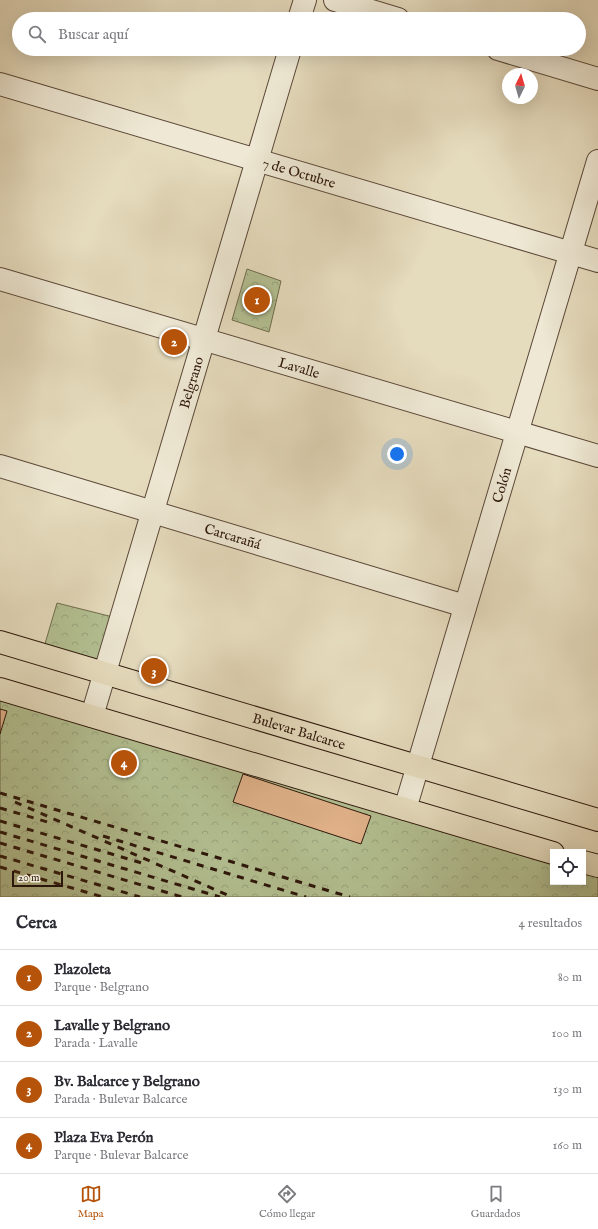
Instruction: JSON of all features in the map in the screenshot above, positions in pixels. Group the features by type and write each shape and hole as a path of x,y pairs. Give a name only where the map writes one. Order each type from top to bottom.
{"main road":[{"name":"Bulevar Balcarce","path":"0,642 598,820"},
{"path":"0,689 550,852"},
{"path":"586,863 598,866"}],"street":[{"path":"301,12 305,0"},
{"path":"335,0 375,12"},
{"name":"Belgrano","path":"92,716 288,56"},
{"path":"521,56 598,79"},
{"name":"7 de Octubre","path":"0,84 598,261"},
{"name":"Colón","path":"405,809 598,161"},
{"name":"Lavalle","path":"0,278 598,456"},
{"name":"Carcarañá","path":"0,466 465,606"}],"green space":[{"path":"247,269 281,281 269,332 232,320"},
{"path":"57,603 121,619 105,673 42,654"},
{"path":"0,689 550,852 550,885 586,885 586,863 598,866 598,897 0,897"}],"building":[{"path":"0,709 7,711 0,734"},
{"path":"243,774 371,816 361,844 233,802"}],"railway":[{"path":"0,793 350,897"},
{"path":"15,802 232,897"},
{"path":"0,808 51,823"},
{"path":"0,821 142,863"},
{"path":"0,832 220,897"},
{"path":"103,836 306,897"},
{"path":"0,843 182,897"},
{"path":"0,856 140,897"},
{"path":"0,867 103,897"}],"place":[{"name":"Plazoleta","path":"257,300"},
{"name":"Lavalle y Belgrano","path":"174,342"},
{"name":"Bv. Balcarce y Belgrano","path":"154,671"},
{"name":"Plaza Eva Perón","path":"124,763"}]}
